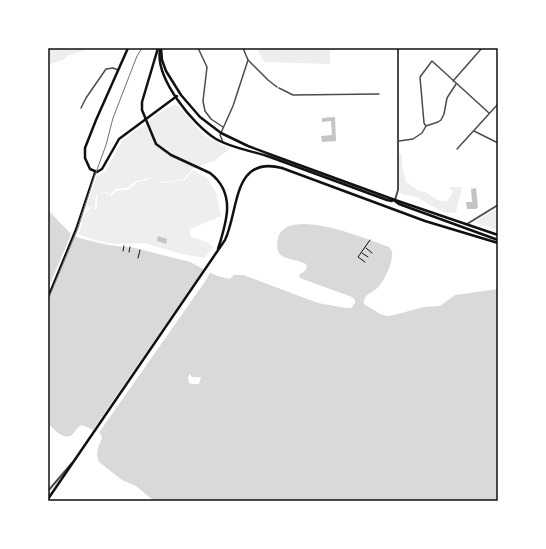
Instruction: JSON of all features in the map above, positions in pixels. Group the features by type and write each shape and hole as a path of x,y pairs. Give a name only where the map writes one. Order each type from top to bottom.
{"main road":[{"path":"95,173 90,169 87,162 85,154 86,148 128,48"},
{"path":"160,48 166,71 181,95 200,117 221,133 248,146 395,200 498,235"},
{"path":"160,48 159,55 161,67 179,102 203,130 223,143 266,156 387,200 395,200 399,204 498,241"},
{"path":"160,48 142,102 142,110 156,144 165,151 215,176 223,188 227,202 227,213 225,228 217,253"},
{"path":"48,297 76,229 95,173 102,169 106,164 118,141 154,112 181,95"},
{"path":"48,499 217,253 225,240 230,227 242,181 251,172 262,167 272,166 282,168 425,222 498,241"},
{"path":"463,228 467,224"}],"street":[{"path":"198,48 207,67 203,101 205,111 211,119 223,127"},
{"path":"243,48 248,60 268,80 278,88 293,95 379,94"},
{"path":"395,200 398,190 398,48"},
{"path":"453,81 482,48"},
{"path":"223,143 220,136 233,106 248,60"},
{"path":"426,126 424,123 420,78 432,61 489,113"},
{"path":"81,108 106,69 112,68 118,70"},
{"path":"398,141 407,141 416,137 425,130 426,126 441,120 448,98 456,84"},
{"path":"457,149 498,104"},
{"path":"474,130 498,143"},
{"path":"467,224 498,205"},
{"path":"48,491 80,454"}],"path":[{"path":"366,262 358,257 370,240"},
{"path":"123,251 124,246"},
{"path":"128,252 130,247"},
{"path":"365,248 372,253"},
{"path":"138,258 140,250"},
{"path":"362,252 368,257"}],"shaded area":[{"path":"48,48 89,48 48,65"},
{"path":"258,48 330,48 330,64 265,62 259,54"},
{"path":"176,104 205,136 230,149 214,161 192,169 183,180 162,182 153,179 162,183 185,180 193,170 207,178 216,192 221,216 190,229 190,236 208,243 213,247 204,258 182,254 144,243 115,244 94,240 79,234 84,214 91,208 97,209 97,194 106,193 111,196 116,191 128,190 137,182 151,179 136,181 127,188 115,189 110,195 107,192 96,194 95,208 86,207 97,176 105,172 122,141 165,109"},
{"path":"400,153 402,154 402,165 406,182 416,189 426,192 438,200 447,201 453,192 449,187 462,187 456,212 446,213 420,199 402,194 400,192 397,158"},
{"path":"498,208 498,230 476,223 479,219"},
{"path":"48,210 71,234 79,238 108,245 135,248 190,262 217,276 230,279 234,275 243,275 318,303 346,308 351,308 355,303 355,300 352,297 300,278 299,275 306,270 307,265 282,256 279,253 277,244 279,235 287,227 299,224 331,228 365,238 389,247 392,251 390,265 382,283 377,289 367,295 364,300 364,304 380,314 387,316 424,307 440,306 455,295 498,289 498,501 154,501 136,486 122,480 99,462 97,453 102,438 100,433 82,425 70,436 63,436 48,423","holes":["190,374 192,377 201,377 199,384 189,383 188,377"]}],"pier":[{"path":"72,232 76,234 48,302 48,289"},
{"path":"205,267 211,271 204,283 98,434 92,431"}],"building":[{"path":"335,117 336,141 322,142 321,136 332,135 331,121 322,122 322,118"},
{"path":"476,188 478,207 476,209 467,209 466,202 472,202 471,189"},
{"path":"158,236 167,239 166,244 157,241"}],"railway":[{"path":"48,300 78,228 106,145 113,118 137,56 142,48"}]}
